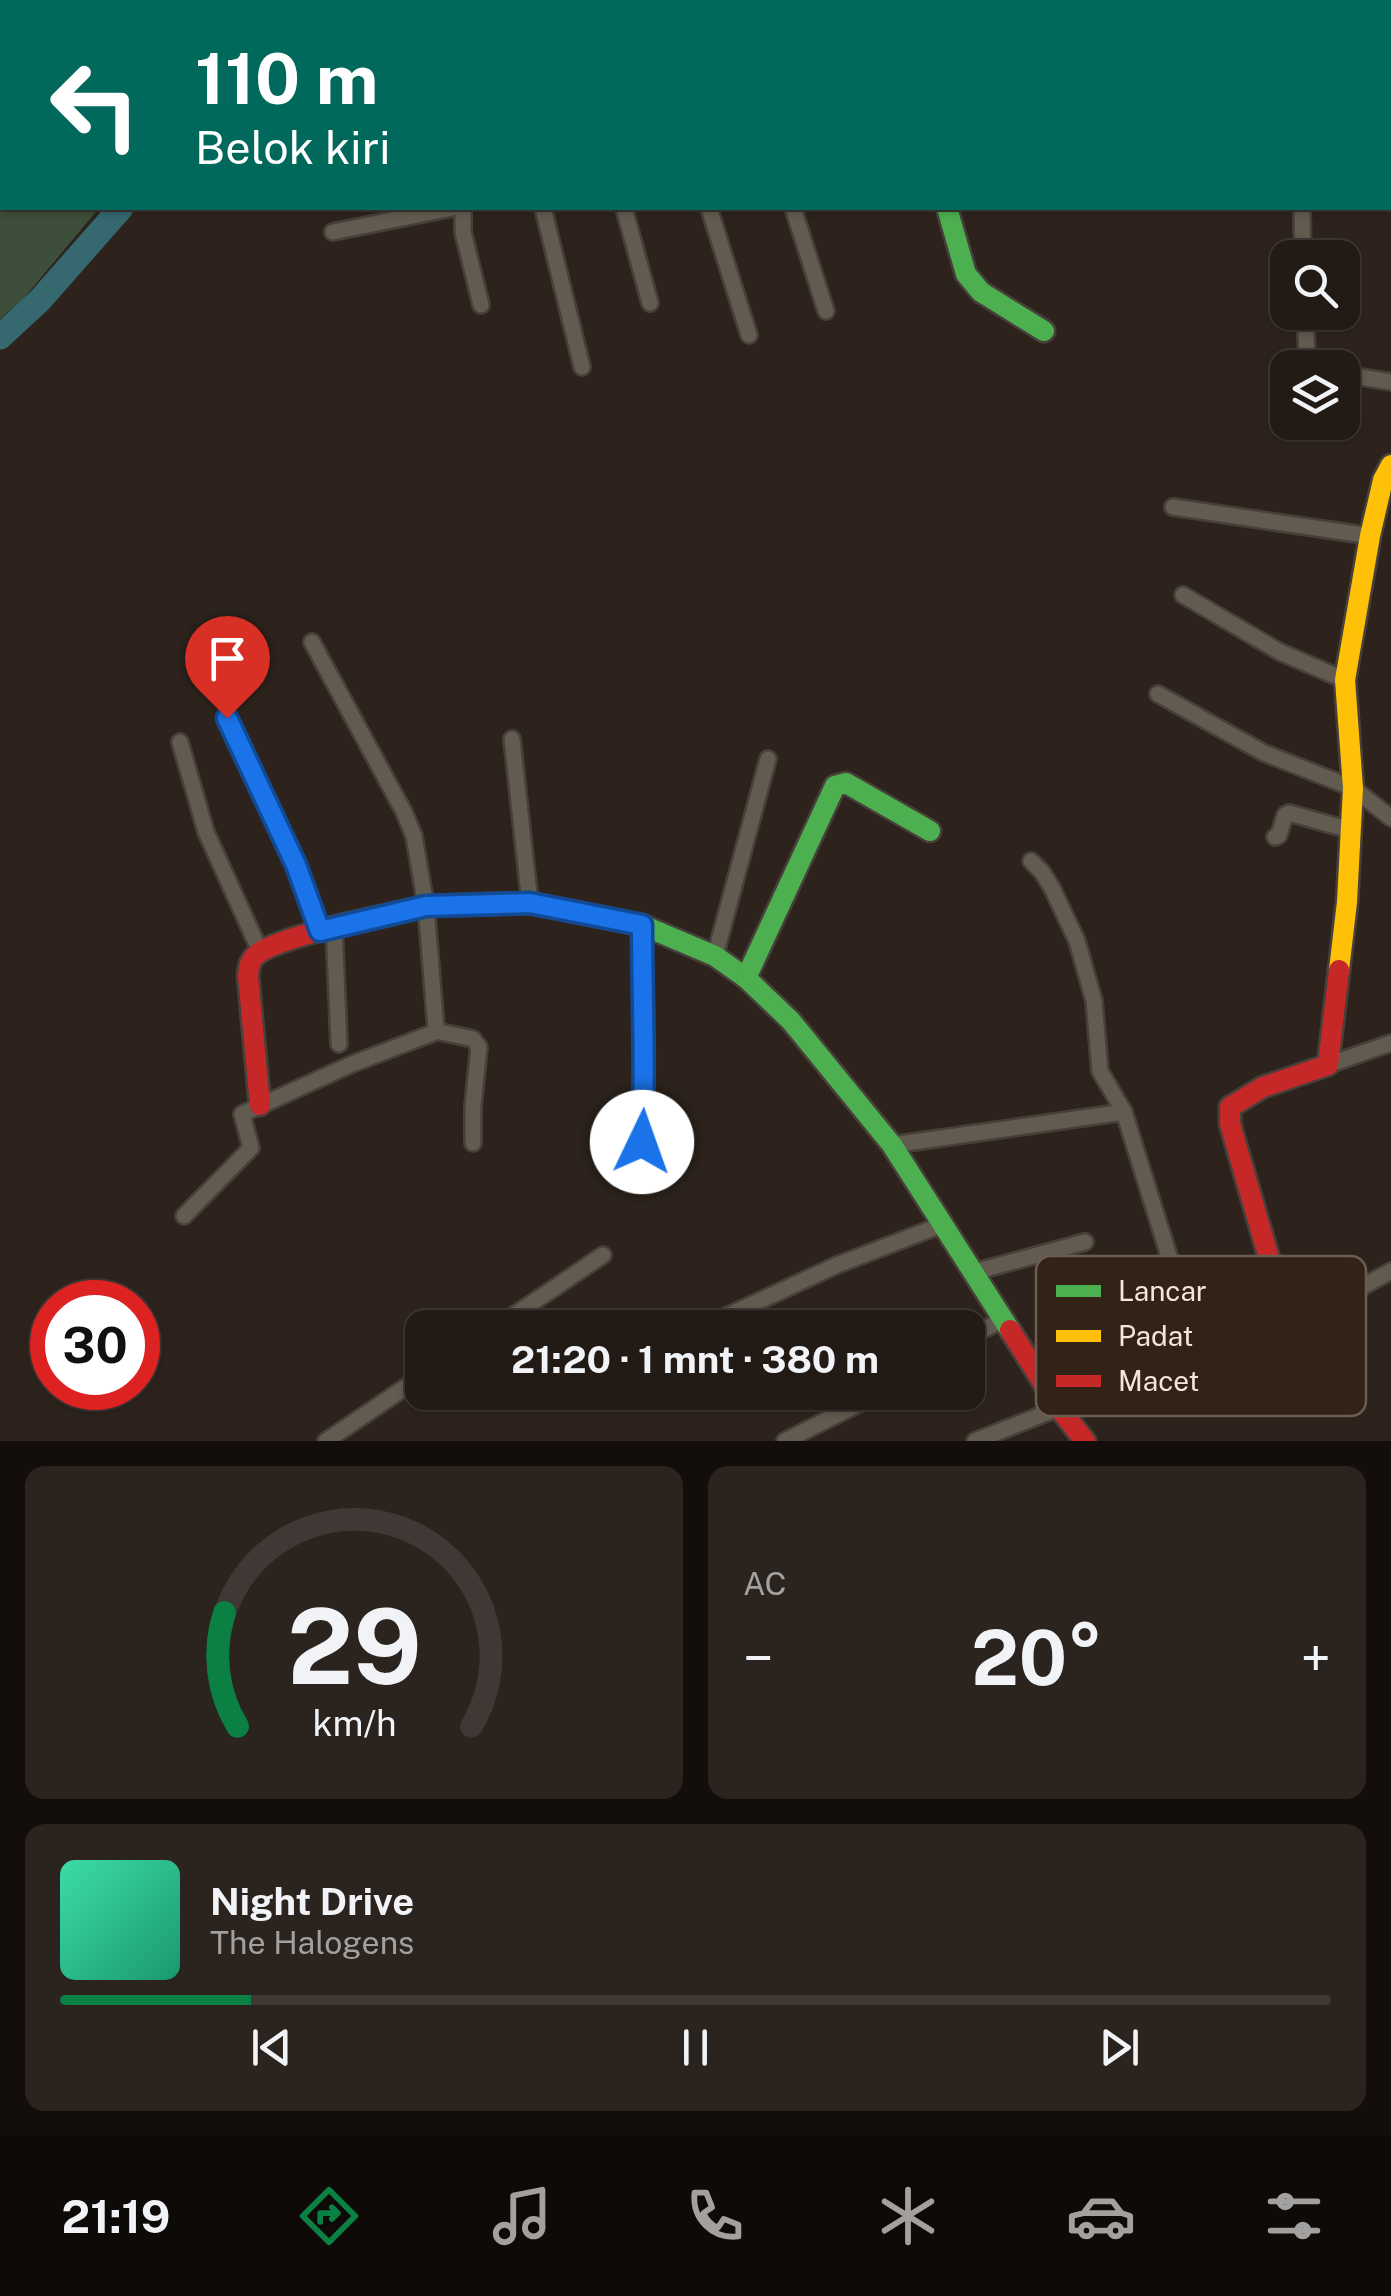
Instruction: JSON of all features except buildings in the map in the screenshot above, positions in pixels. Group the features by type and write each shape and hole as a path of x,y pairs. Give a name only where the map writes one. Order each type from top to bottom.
{"street":[{"path":"333,232 442,210"},
{"path":"465,210 463,232 481,305"},
{"path":"543,210 582,367"},
{"path":"625,210 650,303"},
{"path":"710,210 749,335"},
{"path":"793,210 826,311"},
{"path":"948,210 960,259 980,292 1044,331"},
{"path":"1302,210 1303,240"},
{"path":"1360,377 1391,382"},
{"path":"1328,1065 1346,902 1353,788 1345,680 1370,536 1388,476"},
{"path":"1172,506 1370,536"},
{"path":"1183,595 1280,652 1345,680"},
{"path":"312,642 410,823 426,906 436,1031"},
{"path":"1158,694 1264,754 1353,788 1391,818"},
{"path":"227,718 327,928 339,1044"},
{"path":"512,738 530,903"},
{"path":"180,742 206,832 260,951"},
{"path":"715,956 768,758"},
{"path":"746,978 835,786 846,783 930,830"},
{"path":"1275,837 1280,835 1289,813 1350,830"},
{"path":"1031,862 1052,888 1076,941 1094,1000 1100,1072 1124,1112 1169,1256"},
{"path":"260,1105 248,976 250,962 260,951 327,928 426,906 530,903 642,925 715,956 746,978 790,1021 892,1145 1036,1368"},
{"path":"642,925 646,1075 642,1142"},
{"path":"184,1216 252,1148 242,1114 436,1031 473,1039 479,1047 473,1143"},
{"path":"1269,1256 1230,1124 1230,1108 1256,1091 1391,1043"},
{"path":"892,1145 1124,1112"},
{"path":"740,1310 837,1265 944,1224"},
{"path":"974,1272 1085,1242"},
{"path":"521,1310 602,1255"},
{"path":"1366,1284 1391,1270"},
{"path":"985,1329 1005,1319"},
{"path":"326,1441 405,1388"},
{"path":"785,1441 813,1434 852,1410"},
{"path":"975,1441 1039,1416"},
{"path":"1066,1416 1085,1441"}],"green space":[{"path":"0,210 97,210 24,298 0,319"}],"waterway":[{"path":"0,337 40,300 119,210"}],"traffic: fast":[{"path":"948,210 966,274 981,292 1044,331"},
{"path":"746,978 835,786 846,783 930,831"},
{"path":"377,917 426,906 530,903 642,925 715,956 746,978 791,1021 892,1145 1010,1330"}],"traffic: slow":[{"path":"1339,970 1353,788 1345,680 1370,536 1383,480 1391,465"}],"traffic: jam":[{"path":"260,1105 248,976 252,960 265,949 295,938 377,917"},
{"path":"1268,1256 1230,1124 1230,1107 1263,1087 1328,1065 1339,970"},
{"path":"1010,1330 1036,1371"},
{"path":"1065,1416 1085,1441"}],"route":[{"path":"227,718 296,865 320,931 426,906 530,903 642,925 646,1075 642,1142"}]}
